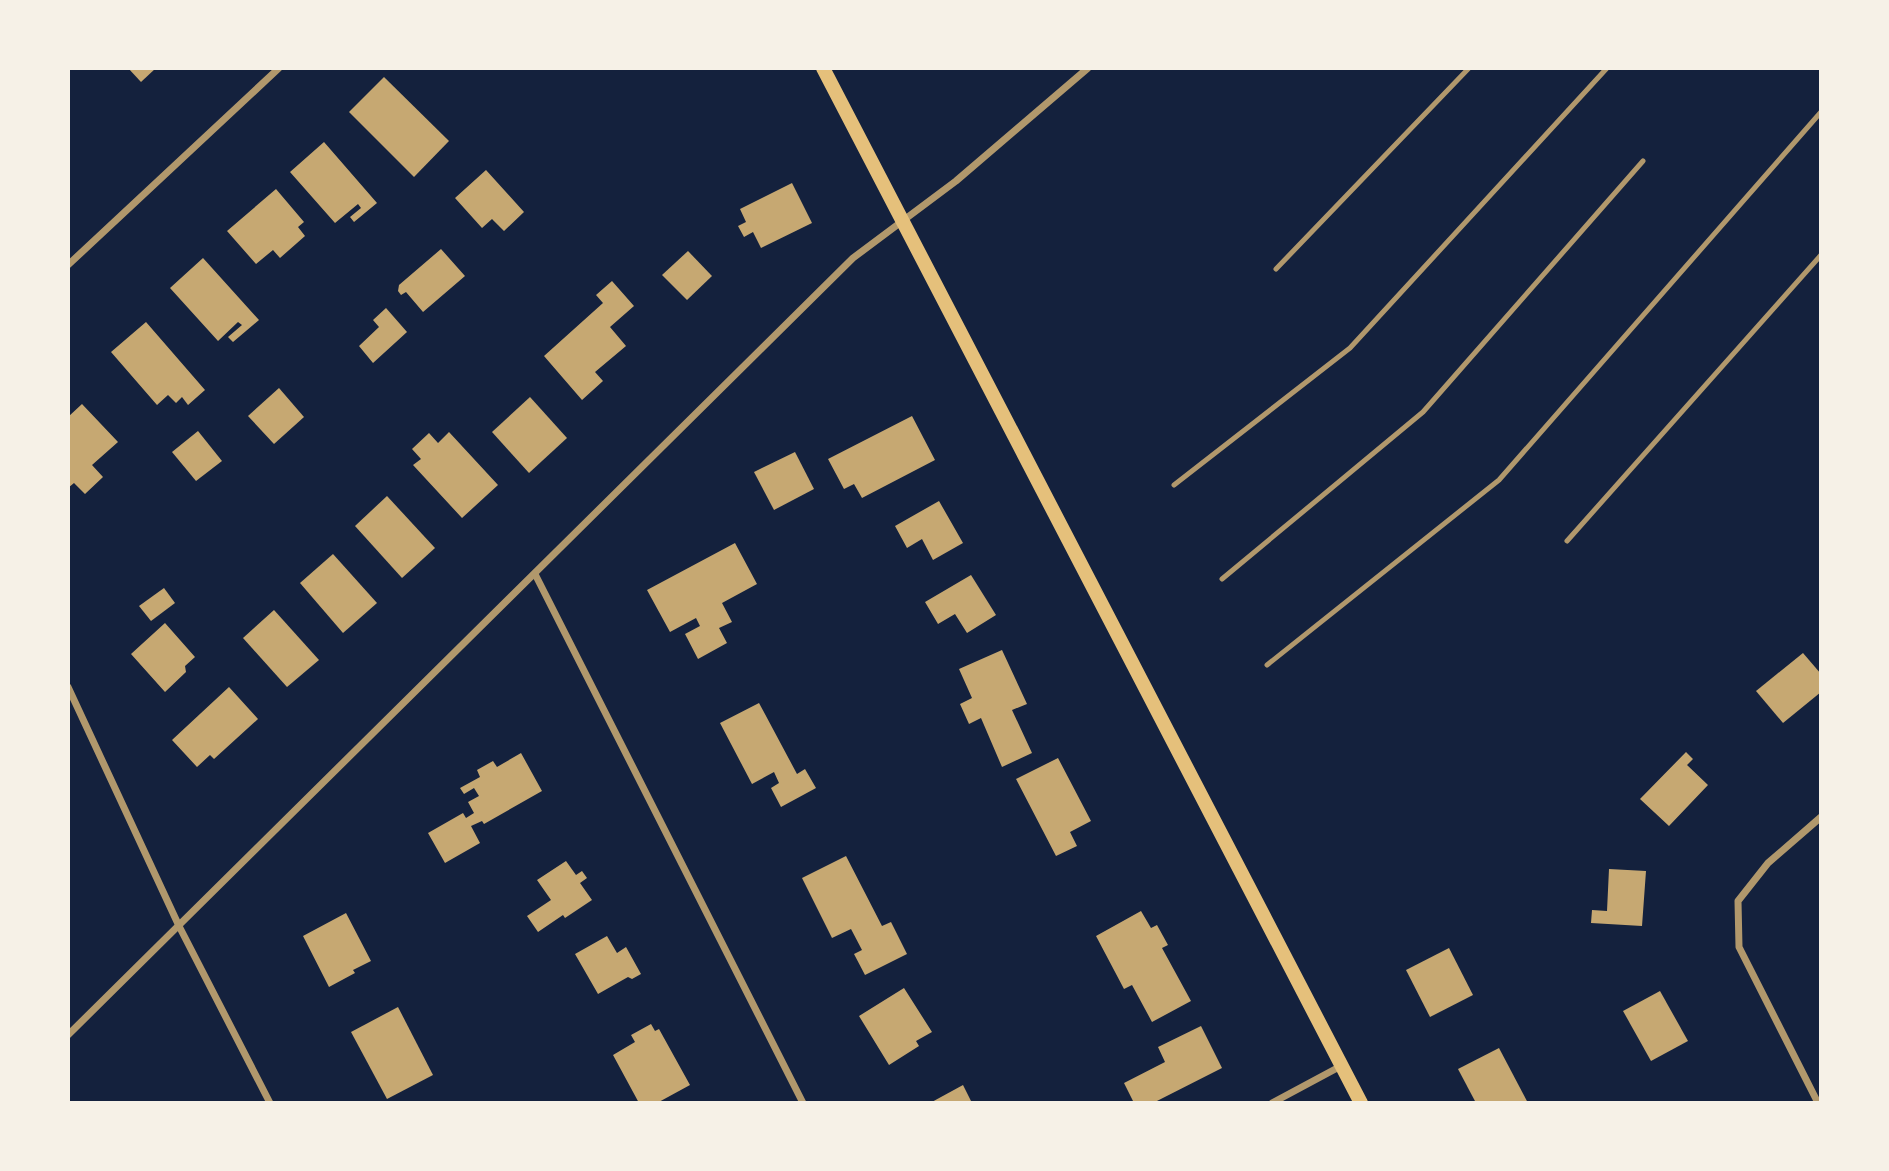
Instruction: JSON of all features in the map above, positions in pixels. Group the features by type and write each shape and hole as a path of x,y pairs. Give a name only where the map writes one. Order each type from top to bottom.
{"main road":[{"path":"823,68 1361,1103"}],"street":[{"path":"68,265 279,68"},
{"path":"68,1035 853,258 956,181 1088,68"},
{"path":"535,574 803,1103"},
{"path":"68,687 179,926 270,1103"},
{"path":"1818,1103 1739,947 1738,901 1768,863 1821,817"},
{"path":"1272,1103 1342,1066"}],"lane":[{"path":"1276,269 1469,68"},
{"path":"1174,485 1350,348 1606,68"},
{"path":"1267,665 1499,480 1821,112"},
{"path":"1222,579 1423,412 1643,161"},
{"path":"1567,541 1821,255"}],"building":[{"path":"128,68 156,68 141,82"},
{"path":"384,77 449,141 414,177 349,112"},
{"path":"324,142 377,203 354,222 350,217 361,208 358,204 335,223 290,172"},
{"path":"486,170 524,212 504,231 492,219 482,228 455,198"},
{"path":"792,183 812,223 761,248 753,232 744,237 738,226 746,222 740,209"},
{"path":"276,189 304,222 298,227 305,236 280,258 273,250 256,264 227,231"},
{"path":"441,249 465,276 423,312 406,292 401,295 398,291 399,285"},
{"path":"688,251 712,276 687,300 662,275"},
{"path":"203,258 259,320 233,342 228,337 242,325 238,322 218,341 170,288"},
{"path":"612,281 634,306 610,327 626,346 595,372 603,381 582,400 544,356 603,303 596,295"},
{"path":"386,308 407,332 373,363 359,346 379,327 373,320"},
{"path":"146,322 205,390 188,405 182,397 176,403 168,395 157,405 111,352"},
{"path":"279,388 304,417 274,444 248,416"},
{"path":"530,397 567,438 529,473 492,432"},
{"path":"82,404 118,442 92,465 103,477 85,494 74,483 68,488 68,417"},
{"path":"912,416 935,460 862,498 854,484 844,489 828,459"},
{"path":"198,431 222,461 196,481 172,452"},
{"path":"449,432 498,485 462,518 413,465 421,459 412,449 429,433 438,443"},
{"path":"795,452 814,489 774,510 754,472"},
{"path":"387,496 435,548 402,578 355,526"},
{"path":"939,501 963,543 933,560 922,539 907,548 895,526"},
{"path":"735,543 757,584 722,603 732,622 719,628 727,643 698,659 685,634 700,626 696,618 670,632 647,590"},
{"path":"333,554 377,603 343,633 300,583"},
{"path":"971,575 996,615 967,633 955,614 938,624 925,602"},
{"path":"164,588 175,603 151,621 139,606"},
{"path":"274,610 319,660 287,687 243,638"},
{"path":"165,623 195,657 185,666 186,672 165,692 131,654"},
{"path":"1002,650 1027,704 1012,710 1032,753 1002,767 981,718 969,724 960,704 972,698 959,669"},
{"path":"1803,653 1821,674 1821,692 1783,723 1756,691"},
{"path":"229,687 258,719 214,759 210,755 197,767 172,740"},
{"path":"759,703 797,774 805,769 816,788 781,807 771,788 779,783 774,772 752,784 720,723"},
{"path":"1686,752 1693,759 1687,765 1708,785 1669,826 1640,799"},
{"path":"521,753 542,791 484,824 482,821 471,826 480,843 445,863 428,833 463,813 466,818 474,813 468,802 479,796 474,788 464,794 460,788 480,777 477,770 493,761 497,767"},
{"path":"1058,758 1091,821 1070,832 1077,846 1056,856 1016,779"},
{"path":"846,856 882,926 891,922 907,954 865,975 854,954 862,950 851,929 832,938 802,878"},
{"path":"566,861 576,875 582,871 587,878 580,883 592,900 538,932 527,916 551,900 537,880"},
{"path":"1609,869 1646,871 1642,926 1591,923 1592,910 1607,911"},
{"path":"1141,911 1151,928 1157,925 1168,945 1162,948 1191,1001 1152,1022 1132,985 1124,989 1096,936"},
{"path":"346,913 371,961 329,987 303,936"},
{"path":"607,936 617,953 626,947 641,974 632,979 628,977 598,994 575,954"},
{"path":"1449,948 1473,995 1430,1017 1406,970"},
{"path":"904,988 932,1032 916,1041 919,1046 889,1065 859,1016"},
{"path":"1660,991 1688,1041 1651,1061 1623,1011"},
{"path":"398,1007 433,1075 387,1099 351,1032"},
{"path":"651,1024 655,1031 659,1029 690,1085 657,1103 639,1103 613,1055 635,1042 631,1035"},
{"path":"1201,1026 1222,1068 1153,1103 1134,1103 1124,1083 1165,1062 1158,1047"},
{"path":"1499,1048 1528,1103 1476,1103 1458,1069"},
{"path":"963,1085 972,1103 930,1103"}]}
